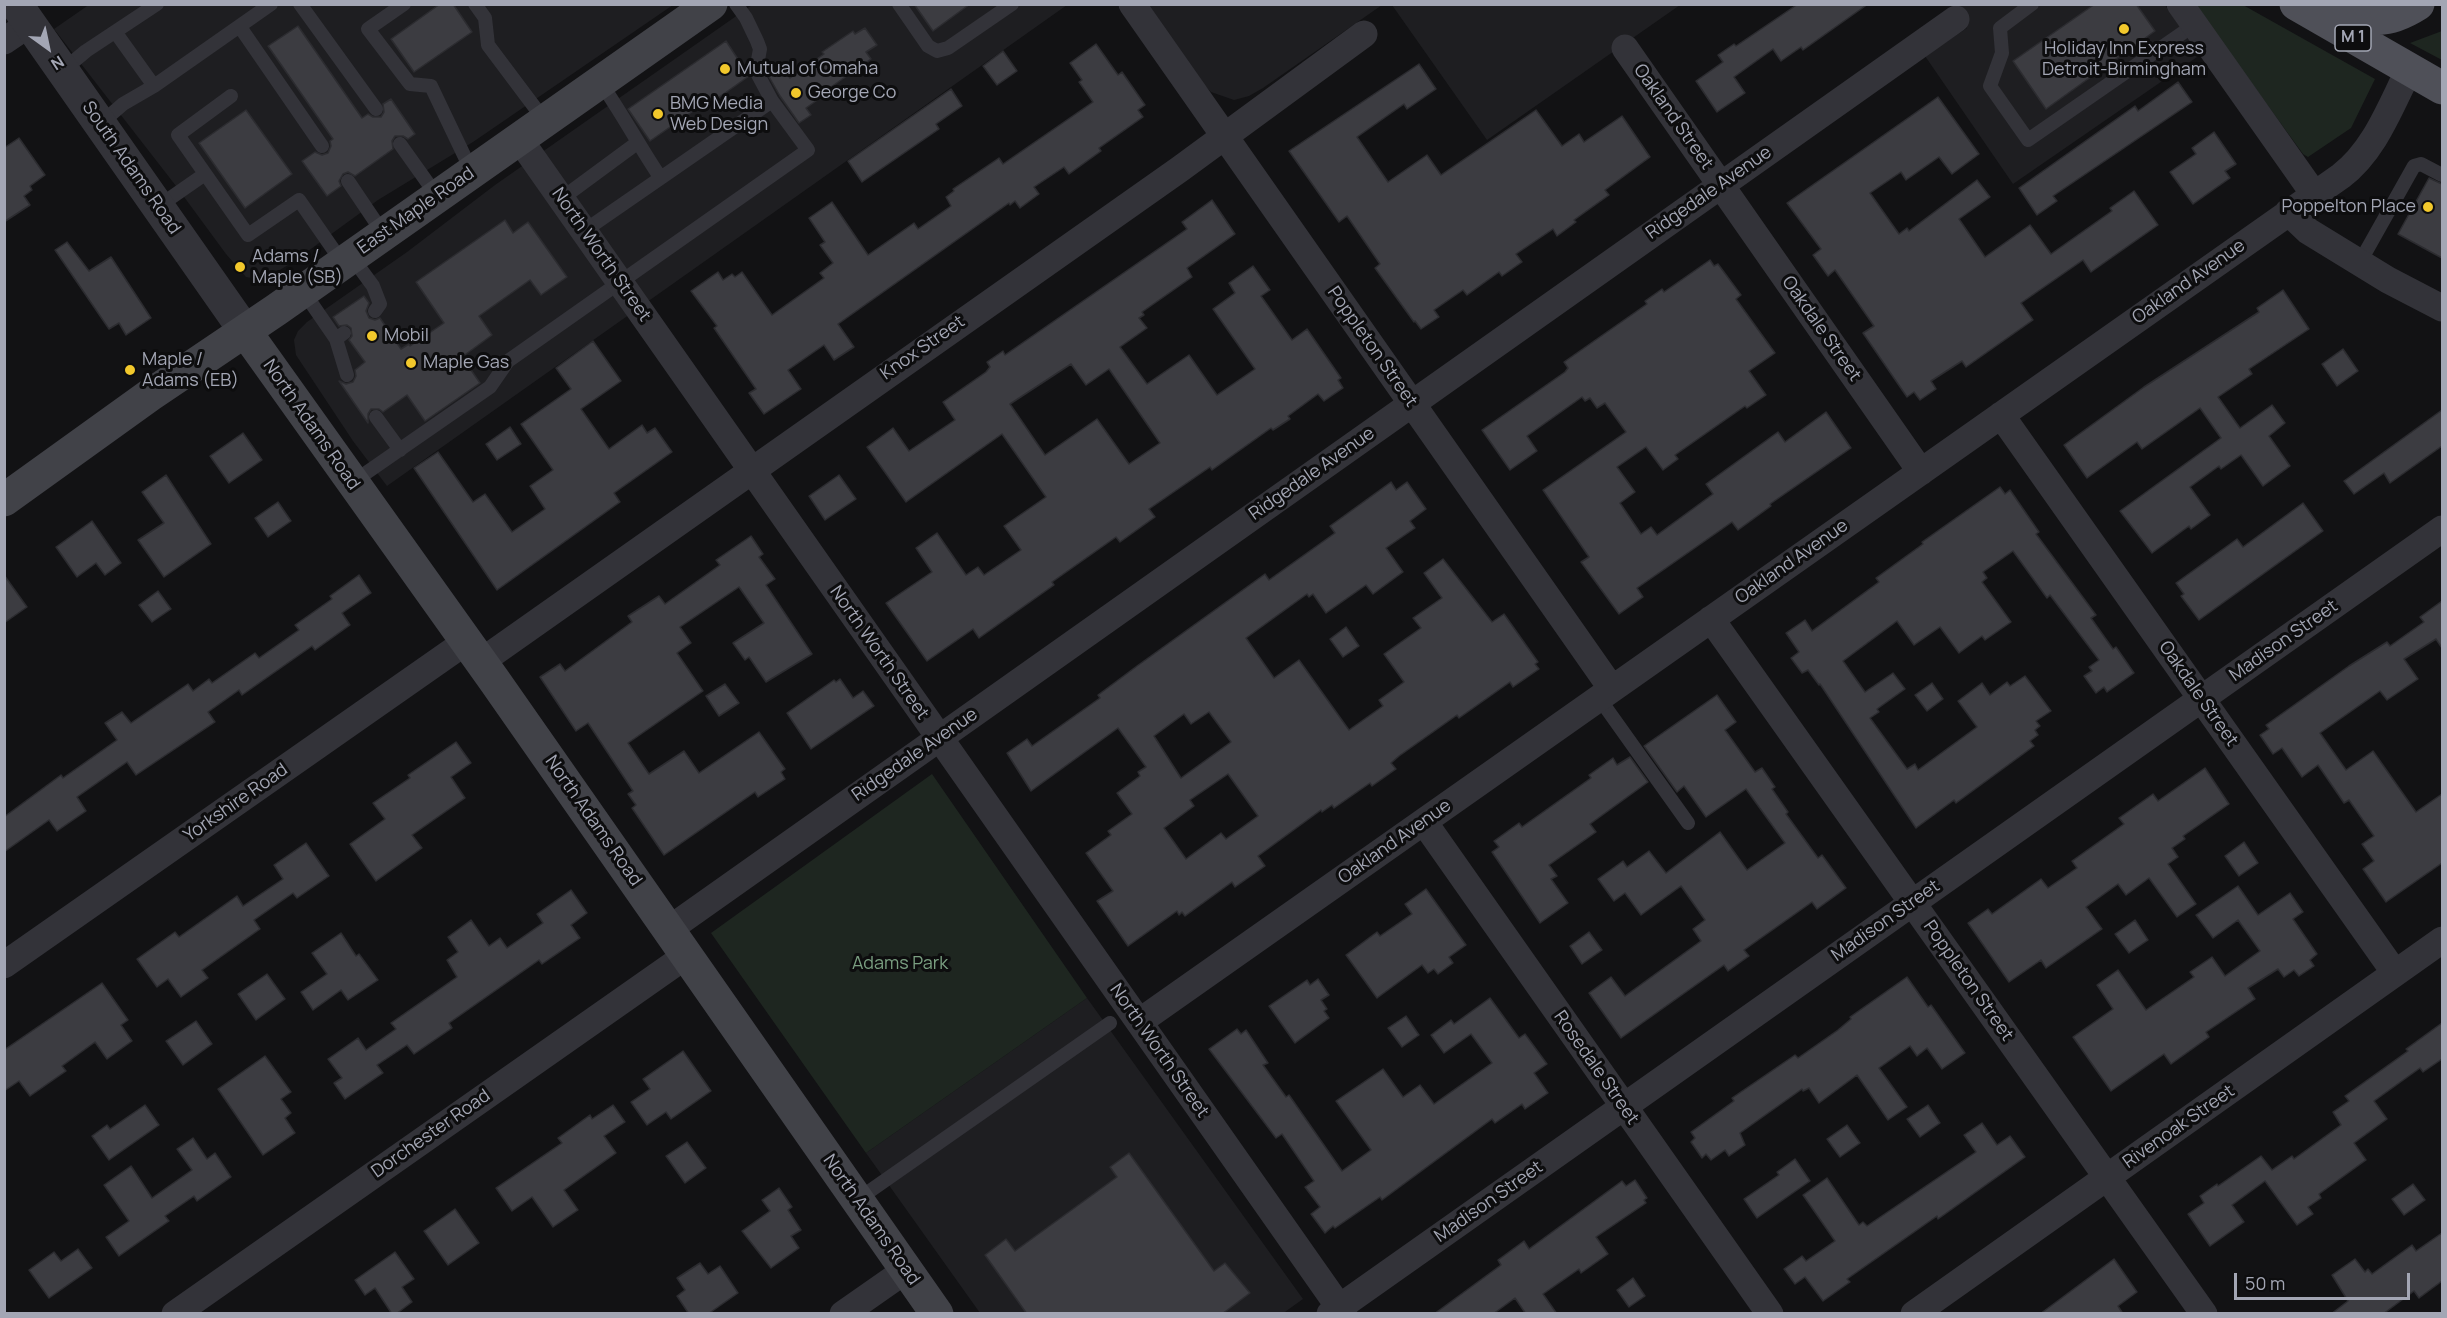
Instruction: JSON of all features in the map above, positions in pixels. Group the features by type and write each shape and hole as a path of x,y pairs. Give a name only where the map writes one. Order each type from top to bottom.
{"main road":[{"name":"East Maple Road","path":"4,500 150,395 303,291 711,4"},
{"name":"M 1","path":"2296,4 2442,88"},
{"path":"2340,4 2359,16 2380,19 2393,17 2418,4"},
{"name":"North Adams Road","path":"245,331 474,651 937,1314"}],"street":[{"name":"Poppleton Street","path":"1132,4 1412,404 1606,694"},
{"path":"2187,15 2314,194"},
{"name":"Ridgedale Avenue","path":"677,943 939,738 1956,19"},
{"name":"South Adams Road","path":"17,23 62,71 245,331"},
{"name":"Knox Street","path":"474,651 751,471 1364,34"},
{"name":"Oakland Street","path":"1625,48 1720,186"},
{"name":"Oakland Avenue","path":"1139,1022 2349,170 2369,148 2409,70"},
{"name":"North Worth Street","path":"532,130 561,199 1139,1022 1338,1311"},
{"name":"Oakdale Street","path":"1720,186 1921,472"},
{"path":"2288,212 2308,231 2388,280 2442,308"},
{"name":"Oakdale Street","path":"2001,415 2395,973"},
{"name":"Madison Street","path":"1338,1311 1623,1106 2442,529"},
{"name":"Poppleton Street","path":"1711,619 2204,1314"},
{"name":"Yorkshire Road","path":"4,965 474,651"},
{"name":"Rosedale Street","path":"1424,822 1770,1314"},
{"name":"Rivenoak Street","path":"1914,1314 2442,939"},
{"name":"Dorchester Road","path":"175,1314 677,943"},
{"path":"843,1314 906,1270"}],"lane":[{"path":"62,71 86,51 157,4"},
{"path":"100,124 123,104 154,86 271,4"},
{"path":"300,4 376,109"},
{"path":"404,4 368,29 410,84 431,86 472,172"},
{"path":"475,4 485,18 488,45 532,130"},
{"path":"352,482 490,387 508,361 808,150 772,101 756,71 760,50 746,18 736,4"},
{"path":"899,4 928,46 937,51 948,48 1012,4"},
{"path":"2032,4 2000,28 2002,53 1990,86 2028,140 2187,15"},
{"path":"240,27 322,146"},
{"path":"116,33 154,86"},
{"path":"600,82 619,108 637,143 660,177"},
{"path":"231,96 178,135 248,235 299,200 379,296 380,304 375,311"},
{"path":"584,231 772,101"},
{"path":"561,199 637,143"},
{"path":"400,144 437,196"},
{"path":"2360,262 2414,166 2421,164 2442,175"},
{"path":"159,206 205,174"},
{"path":"348,181 383,233"},
{"path":"303,291 340,336 347,375"},
{"path":"376,417 400,450"},
{"path":"1606,694 1689,823"},
{"path":"857,1200 1110,1023"}],"shaded area":[{"path":"90,4 673,5 473,142 378,200 293,262 263,280 246,277 226,254 54,29"},
{"path":"1951,4 2165,5 2200,55 2013,184 1925,56 1967,28"},
{"path":"752,5 1067,5 387,486 353,441 296,355 294,340 298,331 307,322 407,252 495,185"},
{"path":"1146,5 1382,5 1263,88 1249,96 1234,100 1211,92 1200,81"},
{"path":"1392,5 1680,5 1487,140"},
{"path":"1087,998 1303,1299 1282,1314 980,1313 866,1153"}],"green space":[{"path":"2195,5 2243,5 2375,79 2351,128 2308,157 2303,154"},
{"path":"2442,31 2442,60 2410,43"},
{"name":"Adams Park","path":"932,774 1087,998 866,1153 711,933"}],"building":[{"path":"440,4 453,4 472,32 414,72 391,39"},
{"path":"914,4 970,4 933,31"},
{"path":"1798,4 1868,4 1803,50 1801,47 1781,61 1773,49 1734,77 1745,93 1717,112 1696,81 1723,62 1718,55 1734,44 1736,46"},
{"path":"2095,4 2136,4 2155,31 2046,109 2013,61"},
{"path":"298,26 362,118 368,114 381,117 384,112 383,104 391,99 415,134 408,139 395,136 392,141 393,149 355,176 348,172 343,174 339,181 341,186 327,196 302,161 315,152 322,155 328,153 331,146 330,141 333,139 268,46"},
{"path":"865,28 877,45 866,52 871,59 821,94 823,96 806,108 811,115 799,123 768,75 781,66 790,78 853,31 855,34"},
{"path":"726,41 749,76 701,110 699,107 650,141 628,109"},
{"path":"1096,44 1118,75 1122,72 1145,105 1138,110 1143,117 1099,148 1101,151 1069,174 1064,167 1034,187 1039,194 1020,208 1015,201 1010,205 1009,203 838,324 854,347 834,360 824,345 788,370 801,389 764,414 749,393 756,389 714,328 717,326 691,291 718,272 723,280 732,274 735,277 742,272 772,315 824,278 820,273 833,263 820,245 825,242 809,218 832,202 868,255 914,223 918,229 951,206 946,197 954,191 953,189 999,158 1003,164 1093,102 1079,82 1082,80 1070,63"},
{"path":"1003,51 1017,71 997,85 983,66"},
{"path":"1419,64 1436,89 1407,109 1404,104 1357,137 1388,182 1427,155 1441,175 1536,110 1562,146 1579,134 1584,142 1622,116 1650,157 1605,190 1609,195 1574,220 1576,222 1557,236 1553,229 1516,254 1522,262 1502,276 1499,272 1467,295 1463,290 1434,310 1439,317 1421,329 1375,268 1380,264 1347,216 1339,222 1289,151"},
{"path":"2178,82 2192,102 2053,196 2057,201 2037,215 2019,188 2135,106 2138,111"},
{"path":"951,89 962,106 936,124 939,129 862,182 848,161"},
{"path":"1938,97 1979,154 1952,174 1939,157 1906,180 1901,172 1870,193 1899,234 1907,228 1909,231 1977,180 1990,197 1959,219 1985,257 2030,225 2051,254 2112,211 2110,208 2134,191 2158,225 2091,272 2083,260 2021,303 2033,320 1966,367 1962,361 1931,381 1936,389 1920,400 1914,392 1907,397 1863,333 1874,326 1835,270 1828,276 1813,255 1821,249 1787,203"},
{"path":"246,110 292,174 245,208 199,143"},
{"path":"2214,132 2236,164 2225,171 2230,178 2193,204 2170,172 2196,154 2192,148"},
{"path":"19,138 45,175 30,186 32,190 24,196 30,205 4,222 4,148"},
{"name":"Poppelton Place","path":"2429,178 2442,184 2442,258 2398,234"},
{"path":"1212,200 1235,234 1187,268 1192,277 1142,312 1144,315 1139,318 1147,328 1120,347 1147,384 1189,355 1217,395 1255,369 1213,309 1235,293 1229,283 1253,266 1270,290 1261,296 1292,340 1307,329 1341,378 1338,380 1343,388 1324,401 1318,394 1288,416 1290,419 1273,430 1271,428 1212,470 1210,467 1149,509 1155,517 1120,542 1116,537 1052,582 1054,585 979,638 973,629 927,661 886,603 932,572 916,548 937,533 966,575 978,567 984,575 1021,550 1004,526 1046,497 1002,434 906,502 867,447 893,428 909,451 955,420 943,402 986,372 990,367 987,362 1003,351 1005,355 1187,229 1182,222","holes":["1071,364 1086,385 1109,369 1160,443 1129,464 1097,419 1045,455 1010,404"]},
{"path":"505,220 513,233 528,222 567,277 541,295 530,280 479,316 492,335 462,357 480,383 425,421 407,395 383,412 379,409 371,409 368,414 368,423 339,381 346,384 353,382 356,376 355,370 365,362 349,340 352,336 351,328 347,325 339,326 333,317 364,296 369,303 366,311 369,318 375,320 380,318 401,349 409,344 410,346 444,323 416,282"},
{"path":"67,242 89,271 111,257 151,318 126,335 119,323 109,329 55,250"},
{"path":"1710,260 1714,266 1718,264 1741,295 1736,299 1775,353 1749,371 1766,395 1747,408 1745,406 1675,455 1678,459 1663,470 1646,447 1617,467 1635,492 1620,503 1641,534 1651,527 1657,535 1713,494 1706,484 1778,432 1785,442 1826,412 1851,448 1770,504 1771,506 1738,530 1732,522 1637,588 1643,597 1619,614 1581,562 1589,557 1543,490 1626,432 1605,403 1597,408 1590,398 1585,401 1582,397 1527,436 1537,451 1510,470 1482,430 1565,372 1568,368 1564,362 1647,304 1645,301 1662,289 1664,292"},
{"path":"2283,290 2309,329 2249,369 2252,374 2218,397 2240,428 2272,405 2285,423 2269,436 2290,466 2263,486 2241,455 2221,469 2219,466 2190,487 2210,515 2191,529 2189,526 2152,553 2120,511 2221,438 2200,408 2142,449 2137,442 2087,478 2064,445 2144,387 2259,312 2257,308"},
{"path":"593,341 621,381 581,409 609,449 642,425 647,433 655,428 672,452 614,493 620,502 497,590 414,468 438,452 473,502 485,494 512,532 545,509 530,486 553,470 521,424 571,389 556,368"},
{"path":"2343,349 2358,371 2337,386 2322,364"},
{"path":"2442,410 2442,446 2390,483 2384,473 2354,494 2344,481"},
{"path":"510,427 521,444 497,460 486,444"},
{"path":"243,433 262,460 229,483 210,456"},
{"path":"166,475 211,544 164,577 138,540 164,523 142,492"},
{"path":"839,475 856,499 825,520 809,496"},
{"path":"1391,482 1396,490 1407,482 1426,509 1410,521 1415,528 1386,548 1403,572 1373,594 1366,585 1326,613 1313,594 1309,597 1307,594 1246,638 1274,678 1299,660 1349,730 1383,706 1379,700 1404,682 1384,654 1421,628 1413,618 1442,598 1424,573 1443,559 1492,622 1504,614 1538,662 1535,664 1539,669 1513,687 1510,682 1459,718 1457,715 1399,756 1391,763 1396,769 1372,786 1370,783 1334,808 1332,805 1322,812 1321,810 1258,856 1265,866 1235,887 1232,882 1185,916 1182,912 1179,915 1177,911 1128,946 1097,901 1113,891 1086,853 1111,835 1108,831 1132,814 1117,793 1140,776 1138,772 1146,767 1118,728 1031,791 1007,753 1027,739 1032,746 1100,698 1098,695 1137,666 1265,574 1269,580 1335,533 1330,526","holes":["1209,712 1231,742 1181,778 1154,736 1184,714 1191,724","1228,774 1258,816 1226,839 1221,833 1186,859 1164,828 1194,806 1190,800"]},
{"path":"2000,487 2005,494 2010,490 2039,532 2036,534 2096,615 2091,618 2113,649 2116,647 2134,673 2107,692 2104,687 2096,693 2084,676 2092,671 2089,667 2099,660 2050,595 2047,598 2013,551 1983,572 1987,578 1982,582 2011,622 1985,640 1982,636 1959,653 1940,627 1914,645 1897,621 1843,661 1865,692 1893,673 1905,689 1877,709 1879,712 1870,718 1907,769 1915,764 1918,770 1977,727 1958,701 1982,683 1990,695 2007,682 2010,686 2025,676 2051,711 2036,721 2040,726 2035,730 2038,735 2030,741 2034,746 1956,803 1954,800 1916,828 1820,684 1808,670 1802,673 1791,658 1799,652 1786,633 1805,620 1812,631 1879,582 1876,578 1923,544 1922,542"},
{"path":"278,502 291,521 268,537 255,518"},
{"path":"2303,503 2323,531 2199,620 2181,596 2184,594 2176,583 2237,539 2243,547"},
{"path":"92,521 121,563 105,575 96,563 77,577 56,547"},
{"path":"751,536 763,554 759,557 775,579 766,585 812,654 766,682 749,657 745,660 733,643 764,623 739,587 680,627 691,643 677,653 703,691 628,743 649,774 684,751 699,773 759,732 785,769 781,772 785,779 758,797 755,792 664,855 632,808 636,805 628,794 633,791 588,723 576,731 540,677 560,664 565,671 632,622 628,616 659,596 665,604 720,565 716,560"},
{"path":"4,575 27,607 4,623"},
{"path":"359,575 371,593 342,613 350,625 315,650 312,646 242,695 239,690 208,712 215,722 136,775 127,762 77,797 86,811 57,831 49,820 4,852 4,817 61,775 63,778 117,740 105,723 122,712 131,723 188,684 193,691 209,679 212,683 255,653 259,658 299,630 295,625 332,599 330,596"},
{"path":"158,591 171,609 152,622 139,605"},
{"path":"2442,601 2442,648 2436,639 2404,659 2418,679 2387,700 2380,691 2320,733 2346,770 2373,751 2416,812 2442,794 2442,863 2386,902 2363,869 2374,861 2362,844 2374,836 2349,800 2344,803 2318,765 2302,777 2282,748 2273,754 2260,735 2269,729 2266,725 2349,666 2387,642 2390,646 2424,622 2420,617"},
{"path":"1346,627 1359,646 1343,657 1330,639"},
{"path":"840,679 853,698 863,691 874,706 811,749 787,713 834,680 836,682"},
{"path":"1932,683 1943,699 1927,711 1915,695"},
{"path":"725,684 739,703 719,716 706,696"},
{"path":"1717,695 1736,722 1725,730 1755,772 1762,768 1775,787 1772,789 1788,812 1786,814 1818,858 1822,855 1846,888 1817,909 1812,902 1744,950 1749,956 1728,971 1724,965 1621,1038 1589,993 1611,977 1625,996 1701,941 1693,929 1705,920 1681,886 1641,915 1625,893 1614,901 1598,879 1623,861 1627,867 1649,851 1666,873 1720,832 1747,870 1785,843 1746,789 1706,817 1684,786 1677,792 1644,746"},
{"path":"456,742 471,763 451,777 465,798 412,835 422,848 376,881 350,844 385,819 373,803 410,778 408,775"},
{"path":"1630,757 1648,782 1590,824 1596,832 1549,865 1557,876 1551,879 1568,903 1540,923 1492,852 1499,847 1494,841 1519,823 1522,827 1591,778 1589,775 1613,758 1617,765"},
{"path":"2205,768 2229,804 2183,836 2185,839 2172,848 2178,857 2168,864 2196,904 2177,917 2149,878 2126,895 2118,884 2086,907 2102,929 2046,968 2041,960 2009,982 1968,923 1988,909 1992,914 2041,879 2048,888 2077,868 2072,861 2124,824 2119,818 2153,794 2158,801"},
{"path":"2244,842 2258,863 2239,876 2225,856"},
{"path":"306,843 329,876 297,898 293,893 254,920 260,929 202,970 208,978 181,997 168,979 157,987 137,959 175,932 179,937 237,896 243,906 283,879 274,865"},
{"path":"2238,886 2258,915 2290,893 2303,912 2293,919 2317,954 2310,960 2314,966 2299,976 2294,970 2284,977 2278,969 2248,988 2255,999 2206,1032 2209,1037 2171,1064 2164,1054 2111,1091 2073,1037 2113,1009 2097,985 2118,970 2146,1010 2194,977 2190,972 2212,957 2225,976 2260,951 2238,920 2213,938 2196,915"},
{"path":"1426,889 1466,945 1449,957 1453,963 1438,974 1434,969 1428,973 1422,965 1377,998 1346,955 1377,932 1380,936 1412,914 1405,904"},
{"path":"571,890 587,913 571,925 580,938 542,964 539,960 449,1023 452,1028 414,1054 407,1045 377,1065 383,1073 345,1099 334,1083 342,1078 328,1059 358,1038 366,1050 396,1029 391,1023 457,977 447,960 458,952 448,937 471,920 489,946 500,938 507,948 543,923 537,914"},
{"path":"2135,920 2148,940 2129,953 2115,934"},
{"path":"1589,932 1602,950 1582,964 1570,946"},
{"path":"341,933 356,956 359,954 378,980 348,1000 341,990 313,1010 301,992 327,974 312,953"},
{"path":"267,974 285,999 256,1020 238,994"},
{"path":"1907,977 1928,1007 1931,1005 1965,1053 1942,1069 1927,1048 1917,1056 1910,1046 1879,1068 1907,1107 1888,1120 1857,1075 1819,1103 1809,1088 1803,1091 1802,1089 1740,1133 1745,1145 1729,1156 1725,1150 1711,1160 1706,1154 1702,1158 1691,1142 1695,1138 1691,1132 1734,1101 1732,1098 1795,1055 1798,1058 1838,1030 1851,1019 1850,1017"},
{"path":"1318,979 1329,995 1321,1000 1327,1009 1324,1011 1329,1018 1295,1043 1269,1006 1307,980 1310,985"},
{"path":"102,983 128,1020 121,1025 132,1041 107,1059 95,1042 62,1066 66,1071 30,1096 19,1081 4,1091 4,1050"},
{"path":"1490,998 1519,1038 1525,1034 1547,1064 1534,1073 1548,1093 1525,1109 1522,1104 1495,1123 1492,1119 1382,1200 1380,1197 1325,1233 1311,1214 1320,1207 1305,1187 1314,1181 1282,1134 1276,1138 1209,1049 1237,1029 1241,1034 1246,1030 1268,1063 1263,1065 1286,1097 1289,1095 1342,1171 1371,1150 1336,1101 1383,1069 1403,1097 1420,1085 1434,1104 1492,1063 1471,1034 1444,1053 1431,1035 1451,1020 1454,1024"},
{"path":"1406,1016 1419,1035 1402,1047 1388,1028"},
{"path":"196,1021 212,1044 183,1065 166,1041"},
{"path":"2442,1023 2442,1059 2423,1072 2420,1068 2374,1101 2387,1119 2354,1143 2366,1160 2319,1194 2321,1198 2308,1207 2313,1214 2297,1225 2265,1181 2232,1205 2244,1222 2210,1246 2188,1214 2204,1203 2200,1196 2261,1156 2272,1170 2292,1156 2294,1159 2341,1125 2333,1112 2349,1101 2345,1096 2408,1051 2406,1049"},
{"path":"683,1051 711,1091 671,1119 666,1112 647,1125 631,1102 650,1089 643,1079"},
{"path":"265,1056 291,1092 281,1099 291,1113 285,1118 295,1133 263,1155 218,1089"},
{"path":"145,1105 159,1125 109,1160 92,1136 107,1125 110,1129"},
{"path":"613,1105 625,1122 604,1136 616,1153 564,1190 578,1210 553,1227 532,1197 512,1211 496,1188 562,1143 558,1138 590,1115 592,1119"},
{"path":"1928,1105 1940,1123 1920,1137 1907,1119"},
{"path":"1982,1123 1997,1145 2010,1136 2025,1157 1938,1219 1937,1216 1847,1279 1850,1282 1823,1301 1805,1277 1795,1284 1784,1269 1802,1256 1806,1261 1835,1241 1803,1195 1827,1178 1859,1225 1863,1222 1867,1226 1976,1152 1964,1135"},
{"path":"1847,1125 1860,1143 1840,1157 1827,1139"},
{"path":"193,1138 207,1159 215,1153 231,1177 197,1201 194,1196 165,1216 169,1221 119,1256 106,1237 129,1221 104,1185 131,1166 152,1198 192,1170 177,1149"},
{"path":"687,1142 706,1168 685,1183 666,1156"},
{"path":"1129,1153 1214,1271 1225,1263 1250,1293 1222,1314 1027,1314 985,1255 1006,1239 1015,1251 1117,1177 1110,1167"},
{"path":"1795,1159 1810,1181 1757,1218 1744,1199 1779,1175 1777,1172"},
{"path":"1635,1180 1647,1198 1644,1200 1646,1203 1596,1237 1608,1254 1581,1273 1579,1269 1543,1294 1557,1314 1526,1314 1515,1298 1493,1314 1434,1314 1501,1265 1498,1260 1524,1241 1529,1249 1622,1181 1626,1186"},
{"path":"2413,1184 2425,1200 2404,1215 2392,1199"},
{"path":"779,1188 792,1207 788,1210 801,1230 791,1236 799,1248 771,1268 742,1231 770,1211 762,1200"},
{"path":"455,1209 479,1243 448,1265 424,1231"},
{"path":"2442,1233 2442,1281 2419,1298 2414,1291 2383,1314 2331,1314 2348,1301 2332,1275 2355,1259 2365,1272 2368,1269 2372,1274 2412,1245 2416,1251"},
{"path":"78,1249 92,1268 49,1298 29,1270 54,1252 61,1261"},
{"path":"395,1252 414,1279 402,1287 412,1302 396,1314 392,1314 375,1288 365,1295 355,1280"},
{"path":"2114,1259 2137,1292 2118,1306 2123,1314 2040,1314"},
{"path":"700,1263 708,1274 720,1266 738,1293 708,1314 689,1314 677,1296 685,1290 677,1278"},
{"path":"1633,1278 1645,1296 1629,1307 1617,1290"}],"place":[{"name":"Holiday Inn Express Detroit-Birmingham","path":"2124,29"},
{"name":"Mutual of Omaha","path":"725,69"},
{"name":"George Co","path":"796,93"},
{"name":"BMG Media Web Design","path":"658,114"},
{"name":"Poppelton Place","path":"2428,207"},
{"name":"Adams / Maple (SB)","path":"240,267"},
{"name":"Mobil","path":"372,336"},
{"name":"Maple Gas","path":"411,363"},
{"name":"Maple / Adams (EB)","path":"130,370"}]}
